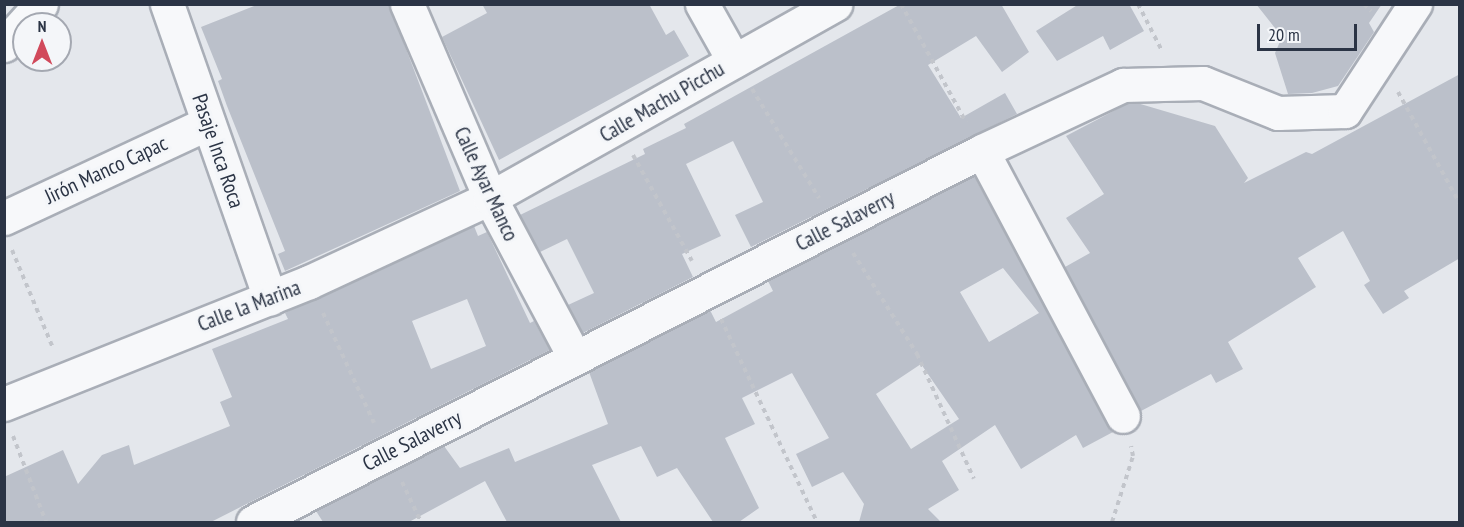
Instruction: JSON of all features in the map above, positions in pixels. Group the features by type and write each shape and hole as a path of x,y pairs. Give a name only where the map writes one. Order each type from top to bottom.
{"street":[{"path":"4,45 41,4"},
{"name":"Pasaje Inca Roca","path":"167,4 270,298"},
{"name":"Calle Ayar Manco","path":"407,4 489,198 575,358"},
{"path":"702,4 734,61"},
{"name":"Calle Machu Picchu","path":"489,198 835,4"},
{"name":"Calle Salaverry","path":"253,522 982,151 1123,85 1203,83 1278,113 1345,111 1415,4"},
{"name":"Jirón Manco Capac","path":"7,230 208,123"},
{"path":"982,151 1123,416"},
{"name":"Calle la Marina","path":"7,414 67,380 309,282 489,198"}],"path":[{"path":"901,4 982,151"},
{"path":"1138,4 1165,56 1185,65 1183,83"},
{"path":"734,61 917,354 974,479"},
{"path":"1395,86 1460,204"},
{"path":"7,230 67,380"},
{"path":"309,282 421,522"},
{"path":"7,414 46,522"},
{"path":"1112,522 1133,456 1123,416"}],"building":[{"path":"259,4 389,4 460,191 285,271 278,254 285,251 227,106 218,81 222,79 201,27"},
{"path":"482,4 649,4 666,35 674,30 689,56 499,160 442,37 487,13"},
{"path":"901,4 1001,4 1029,52 1002,72 976,36 928,65 961,118 1005,93 1017,114 751,247 735,215 763,202 733,141 686,164 721,236 682,254 693,277 583,333 568,305 594,293 567,239 540,252 520,215 645,154 643,149 686,128 684,124"},
{"path":"1079,4 1129,4 1144,31 1110,50 1103,36 1057,61 1036,31"},
{"path":"1256,4 1382,4 1369,23 1374,32 1338,86 1312,93 1288,94 1275,53 1282,37"},
{"path":"1460,74 1460,258 1404,291 1409,298 1383,314 1364,285 1370,281 1343,231 1298,258 1316,287 1228,342 1243,369 1216,383 1211,374 1141,411 1065,267 1090,253 1066,218 1104,194 1066,136 1127,104 1137,103 1215,126 1248,178 1244,183 1306,152 1312,154"},
{"path":"974,176 1113,432 1083,448 1076,435 1021,469 995,425 942,461 959,490 928,509 941,522 859,522 864,504 843,472 812,487 796,454 829,438 792,373 742,398 755,424 725,438 759,508 739,522 713,522 677,468 657,477 641,446 592,465 621,522 507,522 485,481 409,522 323,522 316,511 444,446 460,468 509,448 515,462 608,424 589,372 710,310 716,322 773,291 768,281","holes":["1003,268 1039,313 989,342 960,292","921,364 959,419 911,449 876,394"]},
{"path":"474,226 478,236 487,232 530,323 534,321 550,350 211,522 4,522 4,477 63,450 78,484 102,455 129,445 134,465 230,426 220,402 232,397 212,349 288,319 285,313","holes":["467,299 486,346 431,369 412,321"]}]}
